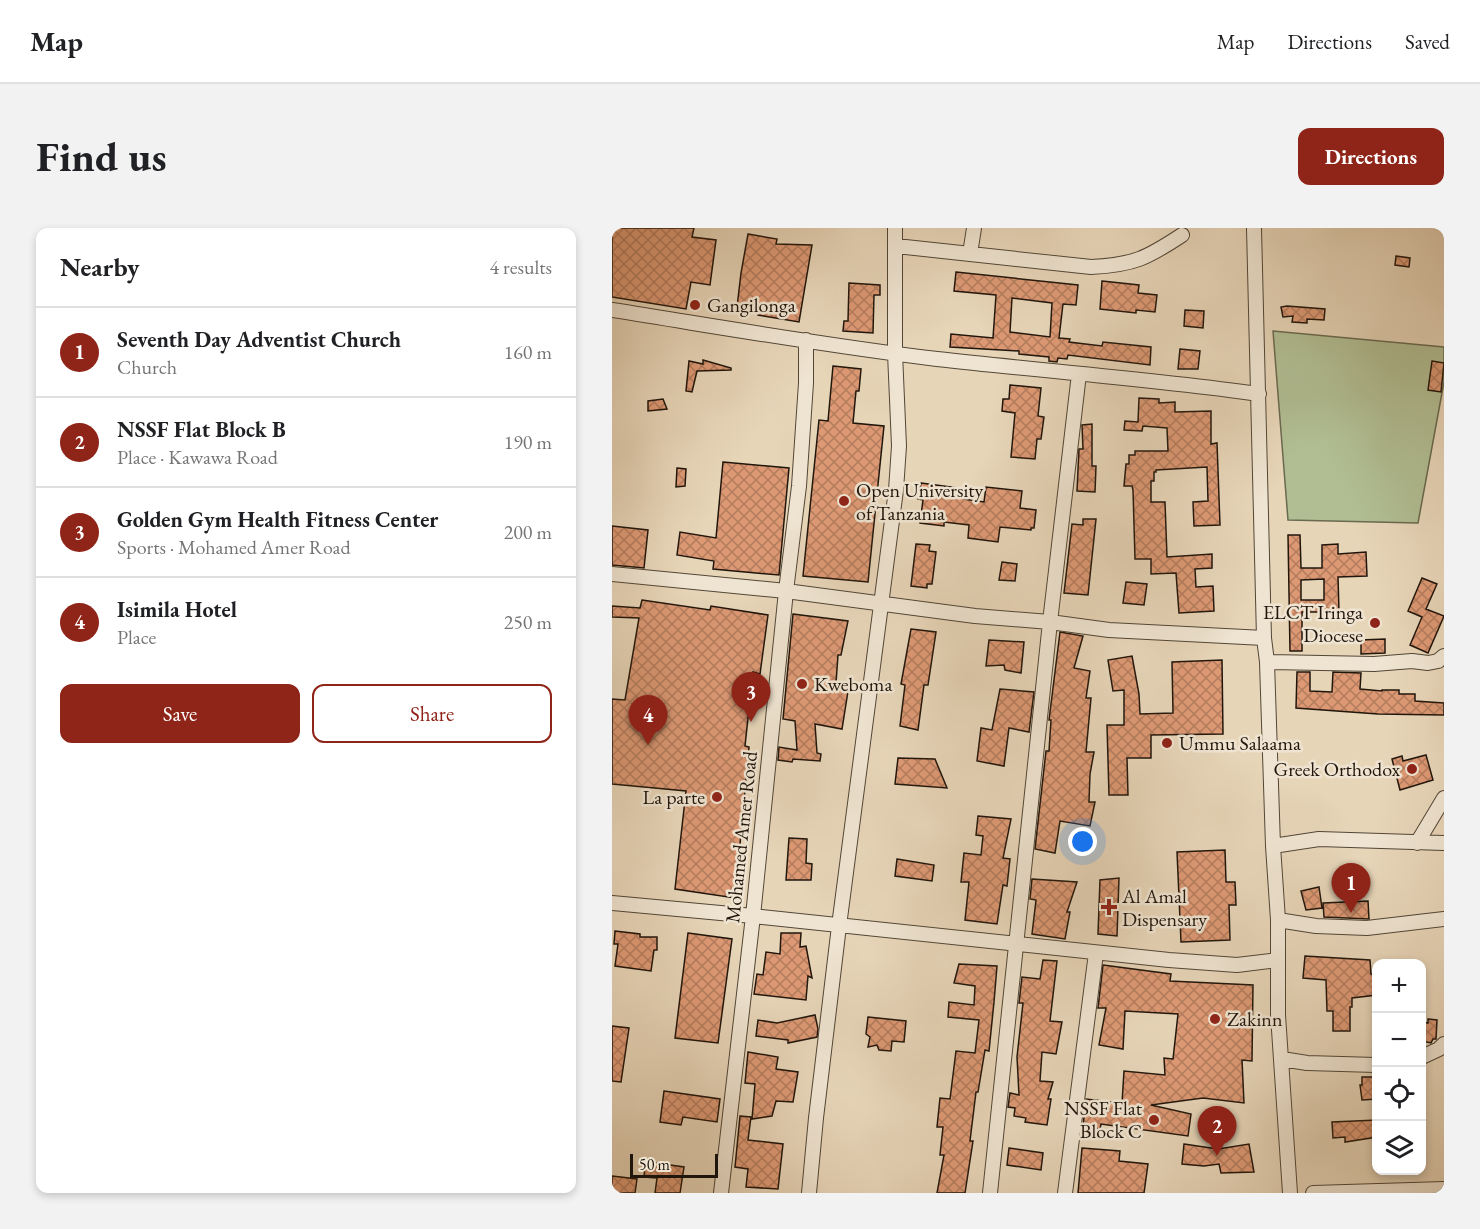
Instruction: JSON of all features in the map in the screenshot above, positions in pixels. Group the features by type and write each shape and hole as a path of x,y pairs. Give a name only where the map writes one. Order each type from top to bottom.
{"street":[{"path":"809,1193 839,926 892,528 899,446 895,353 895,228"},
{"path":"970,254 974,228"},
{"path":"1254,228 1264,638 1267,662 1273,846 1278,920 1278,1015 1290,1193"},
{"path":"896,246 1091,267 1115,266 1152,255 1182,235"},
{"path":"612,310 895,353 1259,394"},
{"name":"Mohamed Amer Road","path":"721,1193 799,486 806,383 806,340"},
{"path":"990,1193 1078,374"},
{"path":"612,574 786,591 975,616 1110,630 1264,638"},
{"path":"1267,662 1374,664 1412,661 1428,663 1438,661 1444,656"},
{"path":"1417,843 1444,798"},
{"path":"1273,846 1320,839 1444,843"},
{"path":"612,903 1096,953 1237,964 1278,960"},
{"path":"1278,920 1316,926 1356,928 1444,919"},
{"path":"1065,1193 1096,953"},
{"path":"1426,1055 1444,1044"},
{"path":"1282,1059 1307,1063 1372,1065"},
{"path":"1312,1193 1444,1189"}],"green space":[{"path":"1273,331 1444,347 1444,382 1418,523 1288,520"}],"building":[{"path":"612,228 694,228 692,237 716,240 710,285 691,282 686,309 612,297"},
{"path":"748,234 777,239 776,244 812,245 799,322 758,315 758,309 737,307"},
{"path":"1396,256 1410,258 1409,267 1395,265"},
{"path":"956,272 1078,285 1076,305 1063,304 1059,338 1070,339 1069,342 1102,346 1103,342 1151,347 1150,365 1068,355 1067,359 1058,358 1057,362 1049,361 1049,357 1019,354 1019,351 950,347 951,334 993,338 996,295 954,291","holes":["1012,298 1052,303 1050,337 1010,332"]},
{"path":"1102,281 1139,285 1138,293 1157,295 1155,312 1136,310 1136,313 1100,309"},
{"path":"849,283 880,285 880,295 874,295 873,333 843,331 844,321 848,321"},
{"path":"1281,307 1325,309 1324,320 1307,319 1307,323 1292,322 1293,316 1283,317"},
{"path":"1185,310 1204,311 1203,328 1184,326"},
{"path":"1180,349 1200,351 1198,369 1178,369"},
{"path":"703,360 731,368 731,370 697,371 692,392 686,391 689,361 703,364"},
{"path":"1432,361 1444,363 1441,392 1428,390"},
{"name":"Open University of Tanzania","path":"833,366 861,369 853,423 884,426 868,582 803,576 819,420 828,421"},
{"path":"1010,385 1041,388 1038,416 1044,417 1041,439 1037,439 1035,459 1011,457 1015,413 1002,411 1003,399 1009,399"},
{"path":"1139,398 1159,399 1159,403 1175,402 1175,412 1211,411 1211,444 1217,443 1220,525 1194,526 1193,502 1208,501 1207,467 1156,470 1154,481 1151,481 1151,502 1165,502 1167,557 1212,554 1212,568 1195,569 1196,587 1213,586 1214,611 1179,613 1176,573 1151,574 1151,559 1135,559 1133,490 1132,486 1124,486 1126,464 1129,464 1129,455 1135,455 1135,451 1168,451 1167,428 1143,426 1142,431 1124,430 1125,421 1138,422"},
{"path":"663,399 667,409 648,411 648,401"},
{"path":"1092,424 1092,466 1096,466 1095,492 1077,491 1079,449 1083,449 1082,425"},
{"path":"723,462 789,468 779,575 713,569 714,561 677,555 680,532 716,538"},
{"path":"677,468 686,469 685,486 676,487"},
{"path":"921,483 965,489 964,499 984,502 986,487 1022,491 1020,508 1036,510 1034,528 1031,530 1000,527 998,542 968,538 969,525 944,522 944,526 920,523 923,500 918,499"},
{"path":"1083,519 1096,519 1088,595 1064,593 1072,524 1083,525"},
{"path":"612,526 648,530 644,568 612,565"},
{"path":"1288,535 1300,535 1301,568 1322,568 1322,545 1338,544 1338,554 1366,552 1367,576 1338,577 1339,612 1302,612 1302,651 1290,651","holes":["1324,579 1324,600 1301,600 1301,580"]},
{"path":"916,544 930,545 929,551 936,552 932,584 927,584 927,588 911,586"},
{"path":"1002,562 1017,564 1015,581 999,580"},
{"path":"1422,578 1437,584 1426,609 1444,616 1428,653 1410,645 1422,617 1408,611"},
{"path":"1126,582 1147,584 1144,605 1123,603"},
{"path":"642,600 710,610 711,606 768,615 760,674 753,672 745,746 749,747 735,898 675,889 686,791 612,784 612,699 625,700 639,618 612,617 612,606 640,608"},
{"path":"793,614 848,621 841,655 838,655 836,683 849,685 842,729 815,724 817,753 821,754 820,761 778,760 779,747 797,750 795,721 783,719"},
{"path":"911,629 936,632 928,685 924,685 918,730 900,726 905,685 901,684"},
{"path":"1060,632 1083,636 1074,668 1090,671 1086,698 1091,698 1086,752 1094,752 1089,802 1095,802 1090,826 1060,821 1055,853 1035,849 1046,751 1049,751 1051,720 1049,720"},
{"path":"1385,639 1385,653 1361,654 1361,640"},
{"path":"989,640 1024,642 1021,673 1005,670 1004,665 986,666"},
{"path":"1132,656 1140,714 1173,713 1172,662 1222,660 1223,734 1151,735 1151,758 1127,758 1128,795 1109,795 1107,725 1124,725 1124,690 1113,691 1108,660"},
{"path":"1297,672 1310,672 1310,691 1332,692 1333,672 1361,673 1360,689 1399,690 1399,694 1415,694 1415,701 1444,703 1444,715 1378,714 1296,708"},
{"path":"1000,689 1034,692 1029,732 1009,728 1004,766 977,761 981,728 992,730"},
{"name":"Greek Orthodox","path":"1426,755 1433,780 1400,790 1392,759 1402,756 1403,761"},
{"path":"898,758 935,759 947,788 895,784"},
{"path":"978,816 1011,819 1003,858 1010,859 1007,886 1003,885 997,924 965,920 969,882 961,882 964,853 981,855 983,836 976,835"},
{"path":"789,838 807,839 806,863 812,864 811,880 786,880"},
{"path":"1225,850 1226,882 1235,882 1236,905 1229,905 1230,940 1181,942 1177,852"},
{"path":"897,859 934,865 932,881 895,876"},
{"name":"Al Amal Dispensary","path":"1119,878 1117,936 1098,934 1100,880"},
{"path":"1032,879 1077,882 1067,912 1070,912 1065,939 1032,934 1036,900 1030,899"},
{"path":"1319,887 1322,908 1306,910 1301,891"},
{"path":"1368,901 1369,919 1324,917 1323,903"},
{"path":"615,931 640,934 640,937 657,937 657,950 654,950 651,971 615,966 618,944 614,944"},
{"path":"688,933 732,939 718,1043 675,1038"},
{"path":"781,933 801,933 800,947 806,946 812,978 808,976 806,1000 754,994 757,974 763,975 766,952 780,954"},
{"path":"1305,956 1370,960 1372,996 1352,998 1350,1031 1333,1031 1333,1011 1327,1011 1326,980 1303,978"},
{"path":"1043,960 1057,961 1050,1021 1062,1022 1056,1054 1042,1052 1040,1081 1053,1082 1048,1099 1051,1099 1047,1125 1025,1122 1026,1118 1014,1116 1015,1108 1008,1107 1010,1093 1019,1095 1017,1057 1023,1003 1019,1003 1022,977 1040,979"},
{"path":"959,964 997,966 994,1002 989,1051 985,1050 978,1092 976,1092 970,1141 973,1141 965,1193 937,1193 944,1155 940,1155 943,1127 937,1127 940,1098 950,1099 956,1051 975,1053 979,1020 948,1017 949,1002 974,1005 975,986 954,983"},
{"path":"1103,965 1171,974 1170,981 1253,985 1252,1061 1242,1060 1244,1103 1203,1098 1151,1105 1191,1114 1188,1136 1101,1124 1100,1129 1083,1126 1086,1099 1122,1103 1124,1071 1165,1075 1164,1058 1173,1059 1178,1014 1125,1011 1123,1049 1099,1045 1106,1008 1098,1008"},
{"path":"815,1015 817,1037 788,1043 788,1040 756,1036 758,1020 777,1023"},
{"path":"868,1017 906,1021 904,1042 892,1041 891,1051 879,1050 877,1045 868,1047 870,1037 866,1034"},
{"path":"1428,1019 1437,1020 1436,1039 1433,1039 1431,1043 1426,1042 1426,1023 1428,1023"},
{"path":"612,1026 629,1028 621,1082 612,1081"},
{"path":"748,1052 778,1057 776,1069 798,1072 793,1102 776,1101 772,1116 752,1119 755,1084 745,1083"},
{"path":"1362,1077 1372,1077 1372,1099 1362,1100 1360,1085 1362,1085"},
{"path":"664,1091 720,1099 717,1122 683,1117 681,1125 660,1122"},
{"path":"740,1116 751,1117 748,1140 783,1144 778,1189 746,1187 748,1169 735,1167"},
{"path":"1372,1120 1372,1138 1345,1142 1345,1137 1333,1138 1332,1122"},
{"path":"1184,1144 1218,1149 1249,1144 1254,1172 1221,1173 1219,1164 1204,1166 1182,1164"},
{"path":"1009,1148 1043,1153 1041,1170 1007,1165"},
{"path":"1082,1148 1120,1151 1119,1161 1148,1164 1144,1193 1078,1193"},
{"path":"656,1163 684,1167 680,1193 655,1193 657,1178 644,1177 645,1166 655,1166"},
{"path":"612,1176 637,1179 635,1193 612,1193"}],"place":[{"name":"Gangilonga","path":"695,305"},
{"name":"Open University of Tanzania","path":"844,501"},
{"name":"ELCT Iringa Diocese","path":"1375,623"},
{"name":"Kweboma","path":"802,684"},
{"name":"Golden Gym Health Fitness Center","path":"751,722"},
{"name":"Ummu Salaama","path":"1167,743"},
{"name":"Isimila Hotel","path":"648,745"},
{"name":"Greek Orthodox","path":"1412,769"},
{"name":"La parte","path":"717,797"},
{"name":"Al Amal Dispensary","path":"1109,907"},
{"name":"Seventh Day Adventist Church","path":"1351,913"},
{"name":"Zakinn","path":"1215,1019"},
{"name":"NSSF Flat Block C","path":"1154,1120"},
{"name":"NSSF Flat Block B","path":"1217,1156"}]}
